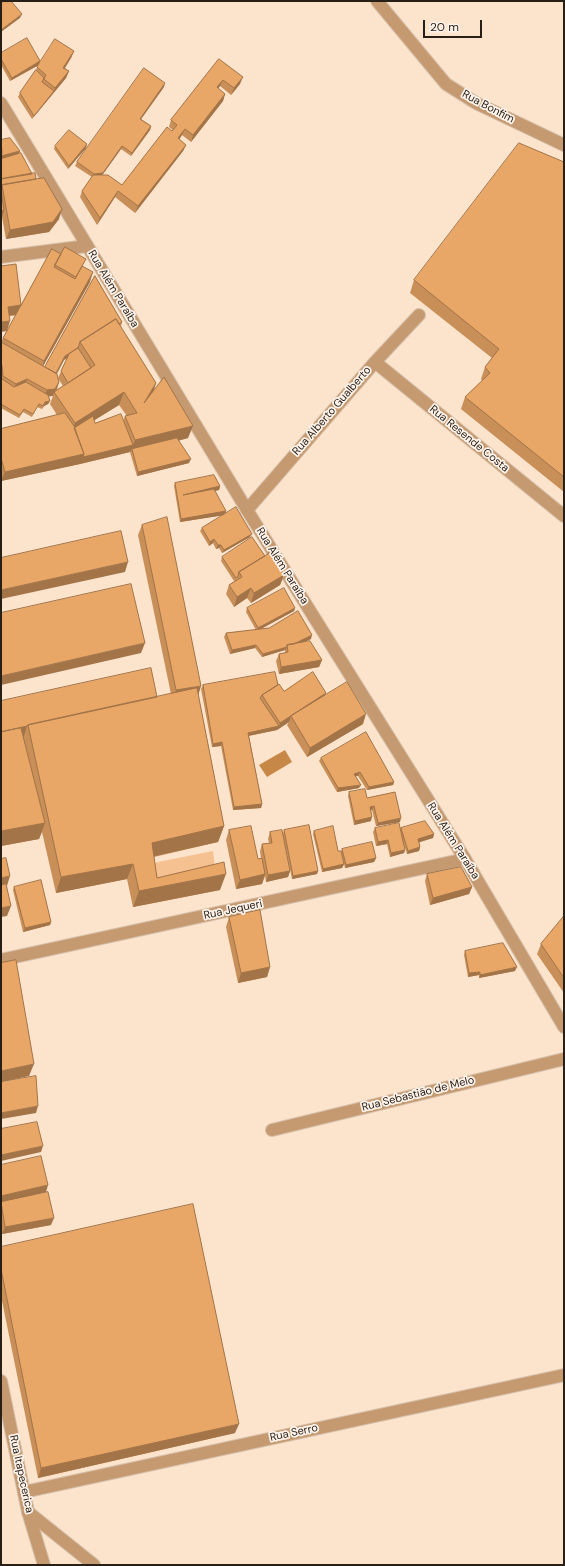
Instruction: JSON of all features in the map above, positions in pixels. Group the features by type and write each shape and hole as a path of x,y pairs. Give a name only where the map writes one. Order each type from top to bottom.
{"street":[{"name":"Rua Bonfim","path":"377,1 446,84 476,103 564,145"},
{"name":"Rua Além Paraíba","path":"1,103 246,510 465,859 564,1027"},
{"path":"1,257 87,246"},
{"name":"Rua Alberto Gualberto","path":"246,510 375,362 419,315"},
{"name":"Rua Resende Costa","path":"375,362 564,516"},
{"name":"Rua Jequeri","path":"1,960 465,859"},
{"name":"Rua Sebastião de Melo","path":"272,1130 564,1059"},
{"name":"Rua Serro","path":"24,1492 564,1375"},
{"name":"Rua Itapecerica","path":"1,1381 28,1512 44,1565"},
{"path":"28,1512 94,1565"}],"shaded area":[{"path":"285,750 292,762 267,777 259,765"},
{"path":"213,851 216,876 155,889 148,864"}],"building":[{"path":"4,1 11,1 22,14 1,30 1,4"},
{"path":"27,38 40,61 12,78 1,59 1,53"},
{"path":"55,39 74,51 63,68 69,71 55,88 44,79 46,75 37,67"},
{"path":"219,59 243,77 234,88 223,80 217,87 225,94 193,135 185,129 178,138 186,145 138,206 118,191 100,218 82,191 93,175 108,175 122,185 167,127 172,131 177,125 171,120"},
{"path":"144,68 165,83 140,119 151,126 132,153 122,146 103,173 94,174 77,162"},
{"path":"36,70 44,78 42,82 54,91 34,116 20,93"},
{"path":"69,130 87,144 69,166 55,146"},
{"path":"10,138 20,151 1,156 1,140"},
{"path":"519,143 564,162 564,477 465,397 490,373 485,367 499,349 414,280"},
{"path":"21,153 32,174 1,179 1,159"},
{"path":"35,173 36,179 1,186 1,179"},
{"path":"44,178 62,209 53,222 10,230 2,185"},
{"path":"1,191 4,210 1,211"},
{"path":"65,247 86,259 76,277 55,265"},
{"path":"52,249 61,254 54,267 75,279 82,266 93,272 44,361 3,338"},
{"path":"16,264 21,305 8,307 10,321 1,322 1,266"},
{"path":"95,276 122,322 119,324 116,319 80,342 78,348 65,356 56,373 45,367"},
{"path":"116,319 156,383 144,403 164,377 193,426 135,440 125,416 137,413 124,392 75,423 54,392 95,365 80,342"},
{"path":"1,342 57,374 59,382 55,389 47,390 27,379 16,384 3,376 1,365"},
{"path":"78,348 91,368 68,383 61,371 69,354"},
{"path":"1,373 2,379 14,387 26,382 48,395 50,401 45,402 43,406 39,404 33,414 24,409 20,415 1,404"},
{"path":"65,413 74,426 84,454 5,472 1,458 1,429"},
{"path":"121,414 133,445 83,457 84,454 74,428 93,416 95,423"},
{"path":"177,438 191,459 138,472 132,449"},
{"path":"214,475 220,486 183,495 214,489 226,511 181,519 175,483"},
{"path":"236,507 252,534 224,550 214,539 210,542 202,528"},
{"path":"167,517 201,686 176,690 142,525"},
{"path":"121,531 128,562 1,590 1,558"},
{"path":"252,537 265,556 239,572 236,578 222,557"},
{"path":"270,553 284,575 254,593 251,588 237,597 229,585 242,577 239,572"},
{"path":"131,584 145,643 1,676 1,613"},
{"path":"284,588 295,608 258,628 247,608"},
{"path":"298,611 312,635 294,644 287,645 287,647 263,654 256,645 232,650 226,633 269,628"},
{"path":"310,641 322,660 281,667 279,654 288,652 287,645"},
{"path":"151,668 157,697 1,732 1,701"},
{"path":"275,672 278,685 262,695 260,698 279,726 248,733 262,804 234,807 222,742 213,744 203,685"},
{"path":"313,672 326,693 280,723 262,695 279,684 284,691"},
{"path":"347,682 366,714 310,748 291,716"},
{"path":"197,688 224,826 152,843 157,878 224,862 226,874 139,891 133,864 61,877 28,725"},
{"path":"21,728 45,823 1,831 1,732"},
{"path":"366,732 394,782 369,787 360,772 354,774 361,785 338,788 321,758"},
{"path":"365,789 367,798 395,792 401,818 378,823 374,806 370,807 372,817 355,821 349,792"},
{"path":"425,821 434,834 418,839 420,847 408,851 401,828"},
{"path":"399,823 405,850 391,853 388,840 378,842 375,828"},
{"path":"309,825 318,871 293,876 284,830"},
{"path":"251,826 258,859 262,858 265,874 240,880 229,830"},
{"path":"333,826 338,851 341,851 344,864 323,869 314,831"},
{"path":"282,830 290,871 268,875 262,844 272,843 270,832"},
{"path":"372,842 376,858 346,865 342,849"},
{"path":"6,858 10,876 1,878 1,859"},
{"path":"461,867 472,887 433,898 427,874"},
{"path":"41,880 51,922 25,928 14,887"},
{"path":"6,884 11,906 1,908 1,885"},
{"path":"260,910 270,967 241,973 229,917"},
{"path":"564,916 564,978 541,944"},
{"path":"503,943 517,967 480,975 480,972 469,973 465,951"},
{"path":"16,960 34,1064 1,1071 1,963"},
{"path":"36,1076 38,1106 1,1113 1,1082"},
{"path":"37,1122 43,1146 1,1155 1,1129"},
{"path":"41,1156 48,1185 1,1196 1,1165"},
{"path":"48,1192 54,1218 5,1227 1,1202"},
{"path":"193,1204 239,1424 41,1468 1,1269 1,1247"}]}
